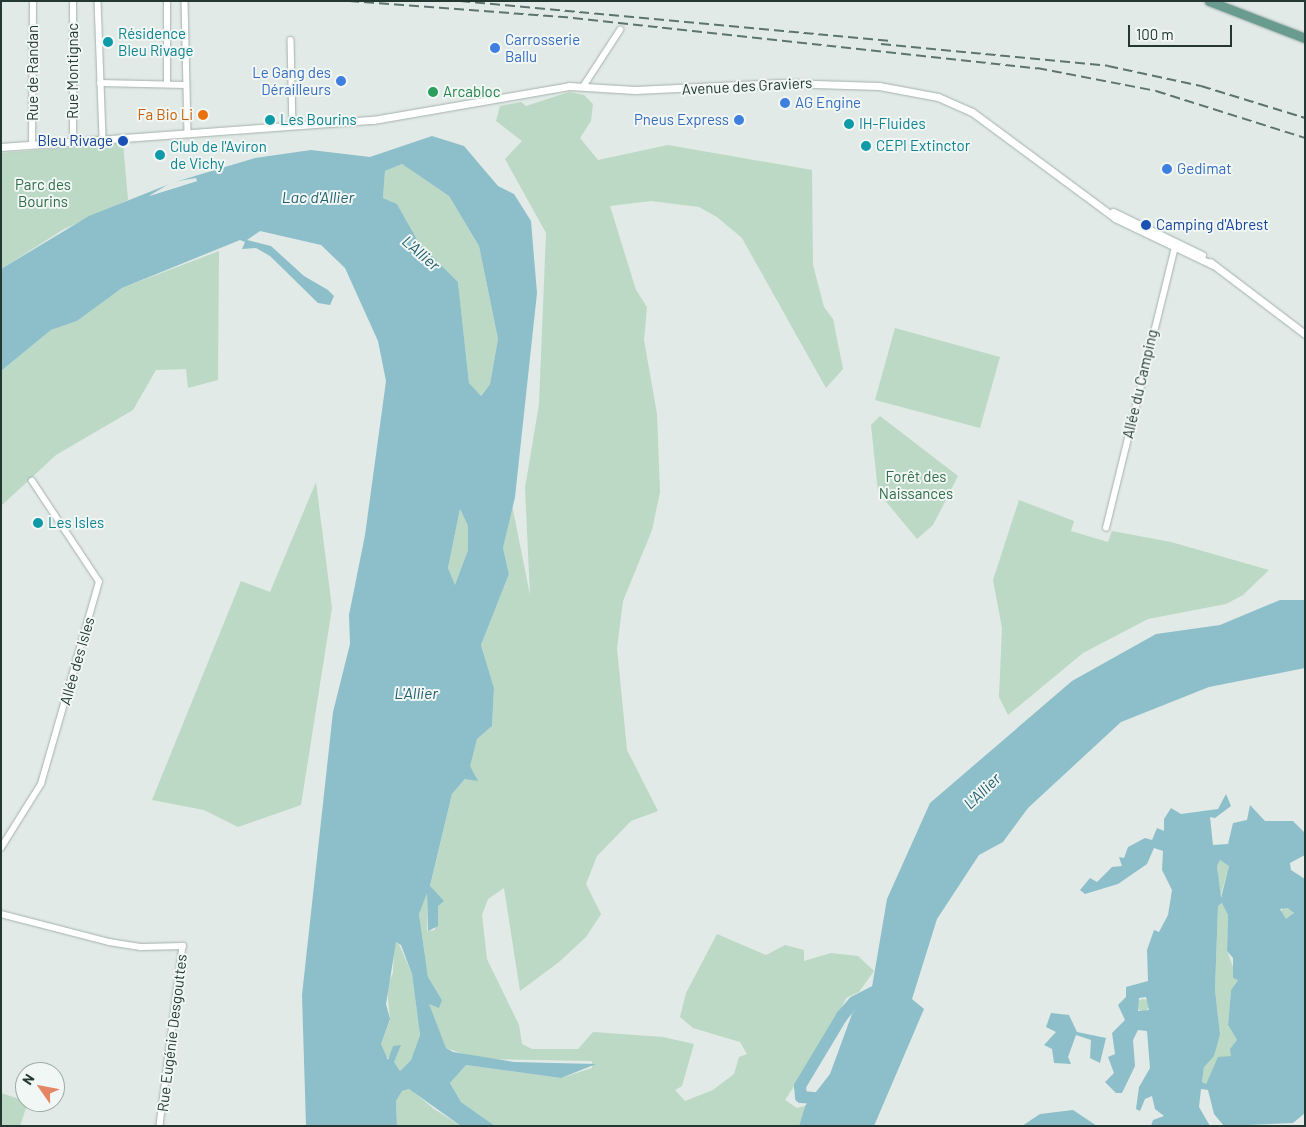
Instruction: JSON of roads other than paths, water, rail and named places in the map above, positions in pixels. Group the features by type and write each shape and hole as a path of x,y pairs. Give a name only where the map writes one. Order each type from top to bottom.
{"main road":[{"path":"1209,1 1305,38"}],"street":[{"name":"Rue de Randan","path":"32,145 33,1"},
{"name":"Rue Montignac","path":"73,1 73,142"},
{"path":"98,1 103,140"},
{"path":"167,1 167,82"},
{"path":"185,1 188,134"},
{"path":"583,87 620,30"},
{"path":"291,40 293,126"},
{"path":"100,83 167,82 186,85"},
{"name":"Avenue des Graviers","path":"1,147 293,126 416,115 583,87 657,90 841,83 917,92 954,103 987,121 1115,218 1177,242 1214,265 1305,334"},
{"name":"Allée du Camping","path":"1106,528 1177,242"},
{"name":"Allée des Isles","path":"1,848 41,784 99,582 32,481"},
{"name":"Rue Eugénie Desgouttes","path":"1,914 109,942 142,948 183,946 160,1126"}],"water":[{"name":"L'Allier","path":"432,136 464,146 498,186 514,194 531,221 537,293 515,497 503,548 509,574 481,645 494,688 492,726 477,739 470,766 478,781 465,779 452,794 430,886 444,901 438,906 438,926 428,931 427,893 419,914 428,977 442,1000 439,1008 429,1004 446,1048 453,1052 514,1062 596,1064 561,1078 466,1065 450,1083 461,1102 495,1126 461,1126 409,1089 402,1091 396,1101 397,1126 306,1126 302,995 333,712 350,644 349,615 365,535 386,381 378,341 345,268 321,245 260,231 247,240 271,246 304,276 328,290 334,296 330,305 318,303 270,256 256,248 242,249 245,242 240,240 122,288 77,321 51,330 1,371 1,269 89,216 172,183 149,196 197,181 175,182 255,158 311,150 370,157","holes":["402,164 449,196 479,246 498,339 490,384 481,396 469,383 458,282 419,243 397,204 383,198 385,171","460,509 468,526 468,550 455,585 448,568","396,942 401,945 412,974 420,1035 411,1060 400,1071 394,1062 401,1045 393,1046 388,1060 381,1044 390,1019 386,1004"]},
{"name":"L'Allier","path":"1280,600 1305,600 1305,668 1209,687 1121,722 1028,808 1003,842 979,855 937,919 912,999 924,1009 874,1126 799,1126 805,1106 830,1074 852,1014 872,987 887,899 930,803 1072,681 1156,634 1220,625"},
{"path":"1226,794 1231,806 1215,818 1210,817 1213,845 1228,844 1233,823 1247,820 1250,805 1265,821 1293,821 1305,833 1305,855 1290,863 1291,870 1305,879 1305,1113 1293,1123 1224,1126 1214,1114 1208,1090 1201,1089 1199,1107 1210,1126 1151,1126 1153,1120 1164,1116 1155,1109 1152,1096 1145,1099 1140,1111 1136,1109 1139,1087 1150,1068 1147,1031 1138,1030 1133,1040 1135,1066 1122,1093 1116,1093 1105,1082 1114,1073 1108,1057 1115,1054 1112,1033 1125,1020 1118,1005 1126,997 1126,987 1148,981 1147,950 1154,930 1159,932 1168,915 1172,890 1162,870 1163,851 1154,848 1147,864 1118,884 1085,894 1080,890 1090,878 1097,882 1112,867 1122,866 1119,857 1124,858 1128,847 1145,838 1152,840 1157,828 1164,831 1164,819 1171,808 1181,814 1218,809","holes":["1220,860 1229,866 1221,898 1217,866","1222,903 1228,915 1227,951 1233,958 1233,978 1238,980 1231,990 1228,1025 1237,1040 1230,1049 1231,1056 1218,1057 1206,1084 1202,1082 1204,1067 1214,1056 1220,1034 1215,990 1218,906","1288,908 1294,913 1286,919 1280,909","1146,997 1149,1010 1138,1011 1139,998"]},
{"path":"1051,1013 1069,1015 1077,1032 1106,1038 1100,1063 1090,1058 1091,1040 1076,1035 1068,1057 1071,1064 1054,1063 1052,1049 1044,1045 1056,1032 1046,1027"},
{"path":"1073,1110 1097,1126 1022,1126 1040,1114"}],"waterway":[{"path":"819,1126 814,1098 801,1097 800,1086 842,1016 854,1002 880,989"}],"railway":[{"path":"349,1 573,18 1037,68 1156,91 1305,138"},
{"path":"460,1 888,41"},
{"path":"881,44 1108,66 1201,86 1305,118"}],"place":[{"name":"Résidence Bleu Rivage","path":"108,42"},
{"name":"Carrosserie Ballu","path":"495,48"},
{"name":"Le Gang des Dérailleurs","path":"341,81"},
{"name":"Arcabloc","path":"433,92"},
{"name":"AG Engine","path":"785,103"},
{"name":"Fa Bio Li","path":"203,115"},
{"name":"Les Bourins","path":"270,120"},
{"name":"Pneus Express","path":"739,120"},
{"name":"IH-Fluides","path":"849,124"},
{"name":"Bleu Rivage","path":"123,141"},
{"name":"CEPI Extinctor","path":"866,146"},
{"name":"Club de l'Aviron de Vichy","path":"160,155"},
{"name":"Gedimat","path":"1167,169"},
{"name":"Camping d'Abrest","path":"1146,225"},
{"name":"Les Isles","path":"38,523"}],"park label":[{"name":"Parc des Bourins","path":"43,192"},
{"name":"Forêt des Naissances","path":"916,484"}],"water label":[{"name":"Lac d'Allier","path":"318,197"}]}
